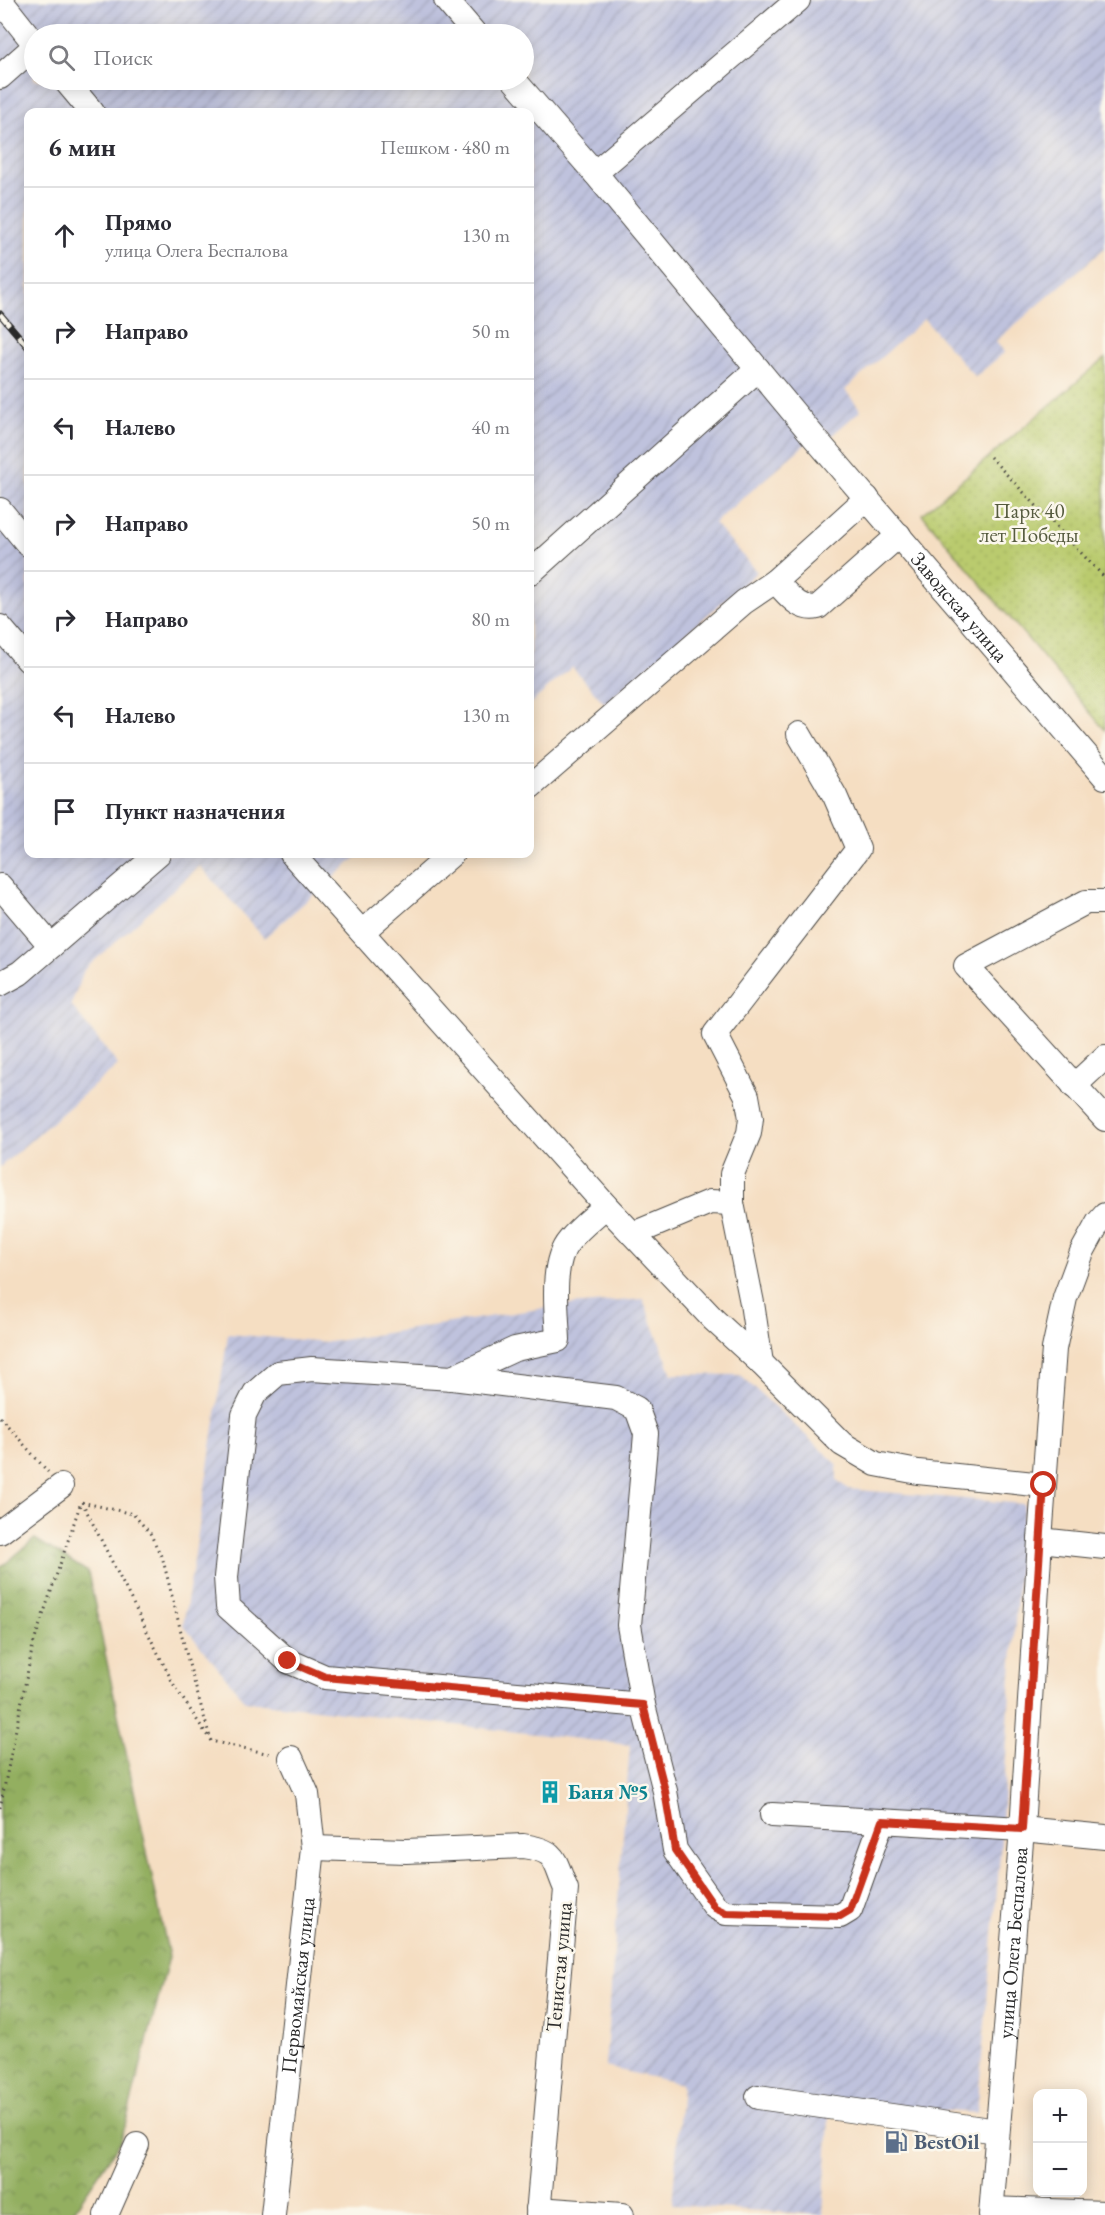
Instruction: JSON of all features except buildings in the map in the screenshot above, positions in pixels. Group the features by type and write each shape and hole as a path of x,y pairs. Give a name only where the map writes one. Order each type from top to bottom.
{"street":[{"path":"0,0 24,30"},
{"path":"446,0 466,24"},
{"path":"595,173 798,0"},
{"path":"0,77 24,56"},
{"path":"73,90 89,108"},
{"name":"Заводская улица","path":"523,90 595,173 814,437 1105,777"},
{"path":"534,569 758,369"},
{"path":"534,784 744,602 775,581 867,498"},
{"path":"0,510 24,539"},
{"path":"775,581 801,607 809,610 818,608 899,535"},
{"path":"0,627 24,655"},
{"path":"761,1363 732,1203 732,1174 749,1133 751,1118 747,1096 715,1034 858,849 836,796 799,734"},
{"path":"0,984 20,973 153,858"},
{"path":"296,858 606,1206 714,1320 761,1363 842,1444 876,1464 918,1472 1044,1485"},
{"path":"362,932 447,858"},
{"path":"0,886 51,946"},
{"path":"1105,902 1086,902 966,966 1105,1119"},
{"path":"1074,1086 1105,1057"},
{"path":"633,1234 710,1202 732,1203"},
{"path":"452,1378 515,1349 558,1340 557,1278 561,1256 568,1241 606,1206"},
{"name":"улица Олега Беспалова","path":"991,2212 1022,1829 1054,1349 1065,1298 1082,1252 1105,1215"},
{"path":"643,1705 325,1677 288,1661 228,1607 226,1577 244,1415 255,1393 278,1373 312,1369 452,1378 616,1398 637,1409 646,1434 629,1625 643,1705 665,1791 675,1850 715,1908 726,1913 840,1916 850,1910 882,1821"},
{"path":"0,1532 61,1486"},
{"path":"1040,1540 1105,1547"},
{"name":"Первомайская улица","path":"273,2215 313,1848 307,1794 291,1758"},
{"path":"772,1815 1022,1829 1105,1837"},
{"name":"Тенистая улица","path":"313,1848 406,1851 523,1846 540,1849 552,1855 566,1888 538,2212"},
{"path":"759,2097 997,2131"},
{"path":"106,2215 137,2145"},
{"path":"538,2212 622,2215"},
{"path":"991,2212 1105,2213"}],"path":[{"path":"990,457 1105,578"},
{"path":"0,1417 61,1486 81,1502 175,1687 211,1741 291,1758"},
{"path":"81,1502 133,1514 150,1533 163,1560 211,1741"},
{"path":"0,1808 33,1645 81,1502"}],"shaded area":[{"path":"0,0 1105,0 1105,248 996,341 1005,352 975,377 924,319 845,390 861,410 831,436 824,428 714,523 757,572 605,704 572,667 534,700 534,108 24,108 24,858 355,858 264,938 200,866 84,970 71,1005 118,1065 0,1167"},
{"path":"643,1299 672,1374 740,1375 837,1464 837,1480 848,1489 1024,1504 1000,1856 977,2113 830,2103 823,2215 672,2205 682,2084 605,2067 630,1745 245,1701 183,1625 228,1334 329,1342 557,1306"}],"green space":[{"name":"Парк 40 лет Победы","path":"1105,358 1105,730 922,514"},
{"path":"35,1539 88,1572 169,1957 121,2141 71,2215 0,2215 0,1568"}],"railway":[{"path":"0,314 24,342"}],"place":[{"name":"Баня №5","path":"550,1792"},
{"name":"BestOil","path":"896,2142"}],"route":[{"path":"288,1661 325,1677 643,1705 665,1791 675,1850 715,1908 726,1913 840,1916 850,1910 882,1821 1022,1829 1044,1485"}]}
